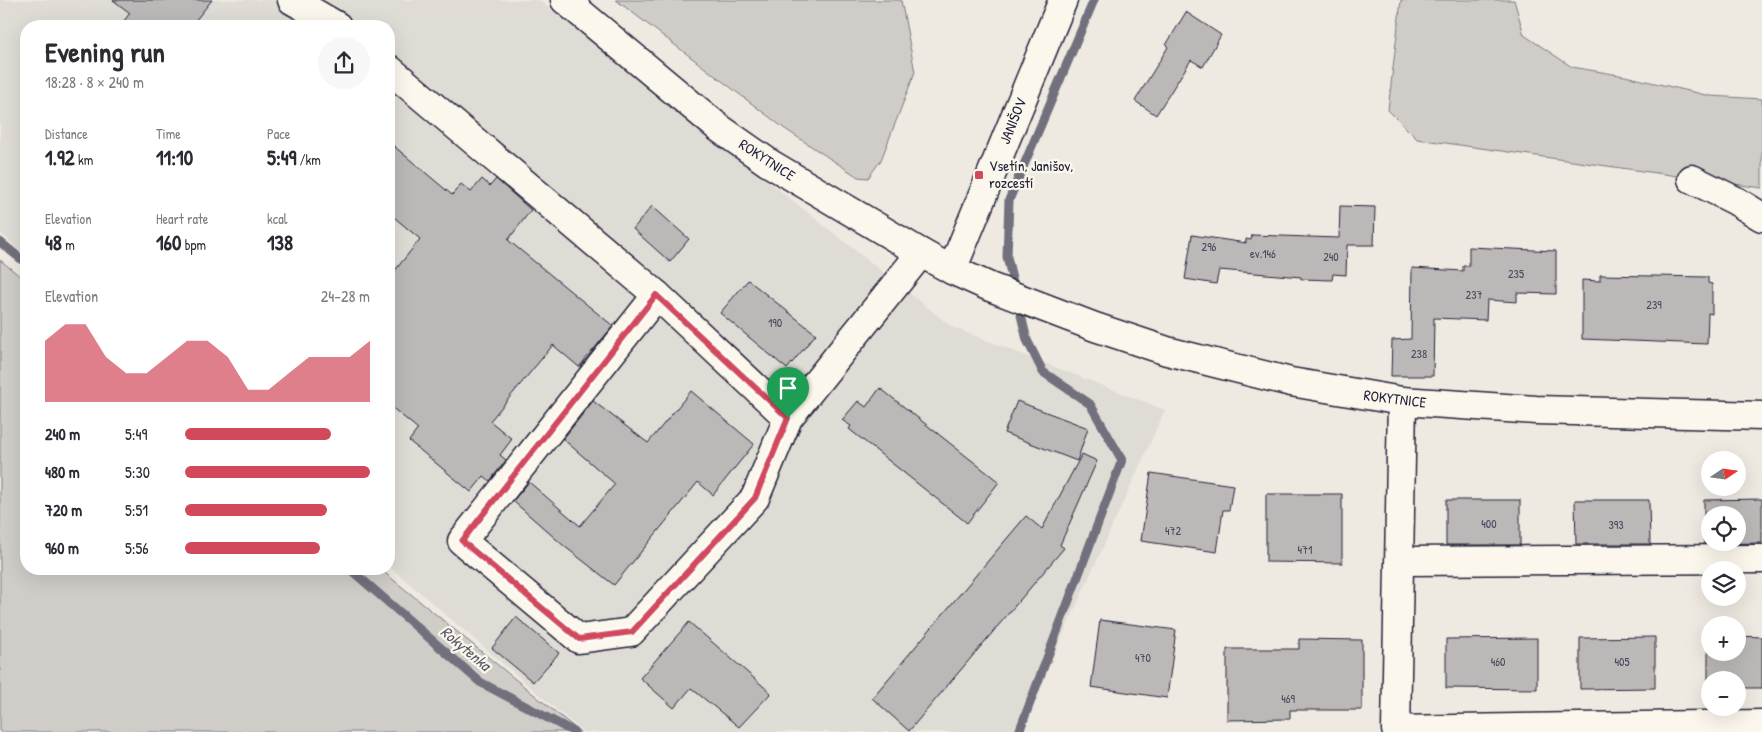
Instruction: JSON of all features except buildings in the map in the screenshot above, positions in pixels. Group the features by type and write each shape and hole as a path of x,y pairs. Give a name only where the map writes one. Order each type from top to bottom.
{"street":[{"path":"292,0 326,20"},
{"name":"ROKYTNICE","path":"565,0 726,133 777,167 921,254 952,270 1039,307 1167,351 1291,382 1402,401 1536,410 1762,416"},
{"name":"JANIŠOV","path":"952,270 1063,0"},
{"path":"395,74 656,295 788,418"},
{"path":"1692,179 1736,201 1762,217"},
{"path":"656,295 462,541 579,639 632,632 755,498 788,418 921,254"},
{"path":"1402,401 1396,731 1762,724"},
{"path":"1400,561 1762,559"}],"shaded area":[{"path":"0,0 539,0 952,327 1165,410 1019,732 583,732 395,571 395,20 20,20 20,251 0,233"},
{"path":"616,0 901,0 915,72 881,160 868,178 858,177 785,129"},
{"path":"1401,0 1514,0 1524,35 1572,67 1625,76 1710,96 1762,99 1762,188 1417,139 1388,110"},
{"path":"0,260 20,276 20,575 387,575 580,732 0,732"}],"waterway":[{"path":"1019,732 1122,460 1090,404 1043,372 1027,340 1007,257 1009,200 1094,0"},
{"name":"Rokytenka","path":"0,242 20,258"},
{"name":"Rokytenka","path":"357,575 480,682 574,732"}],"place":[{"name":"Vsetín, Janišov, rozcestí","path":"979,175"}],"route":[{"path":"656,295 788,418 755,498 632,632 579,639 462,541 656,295"}]}
